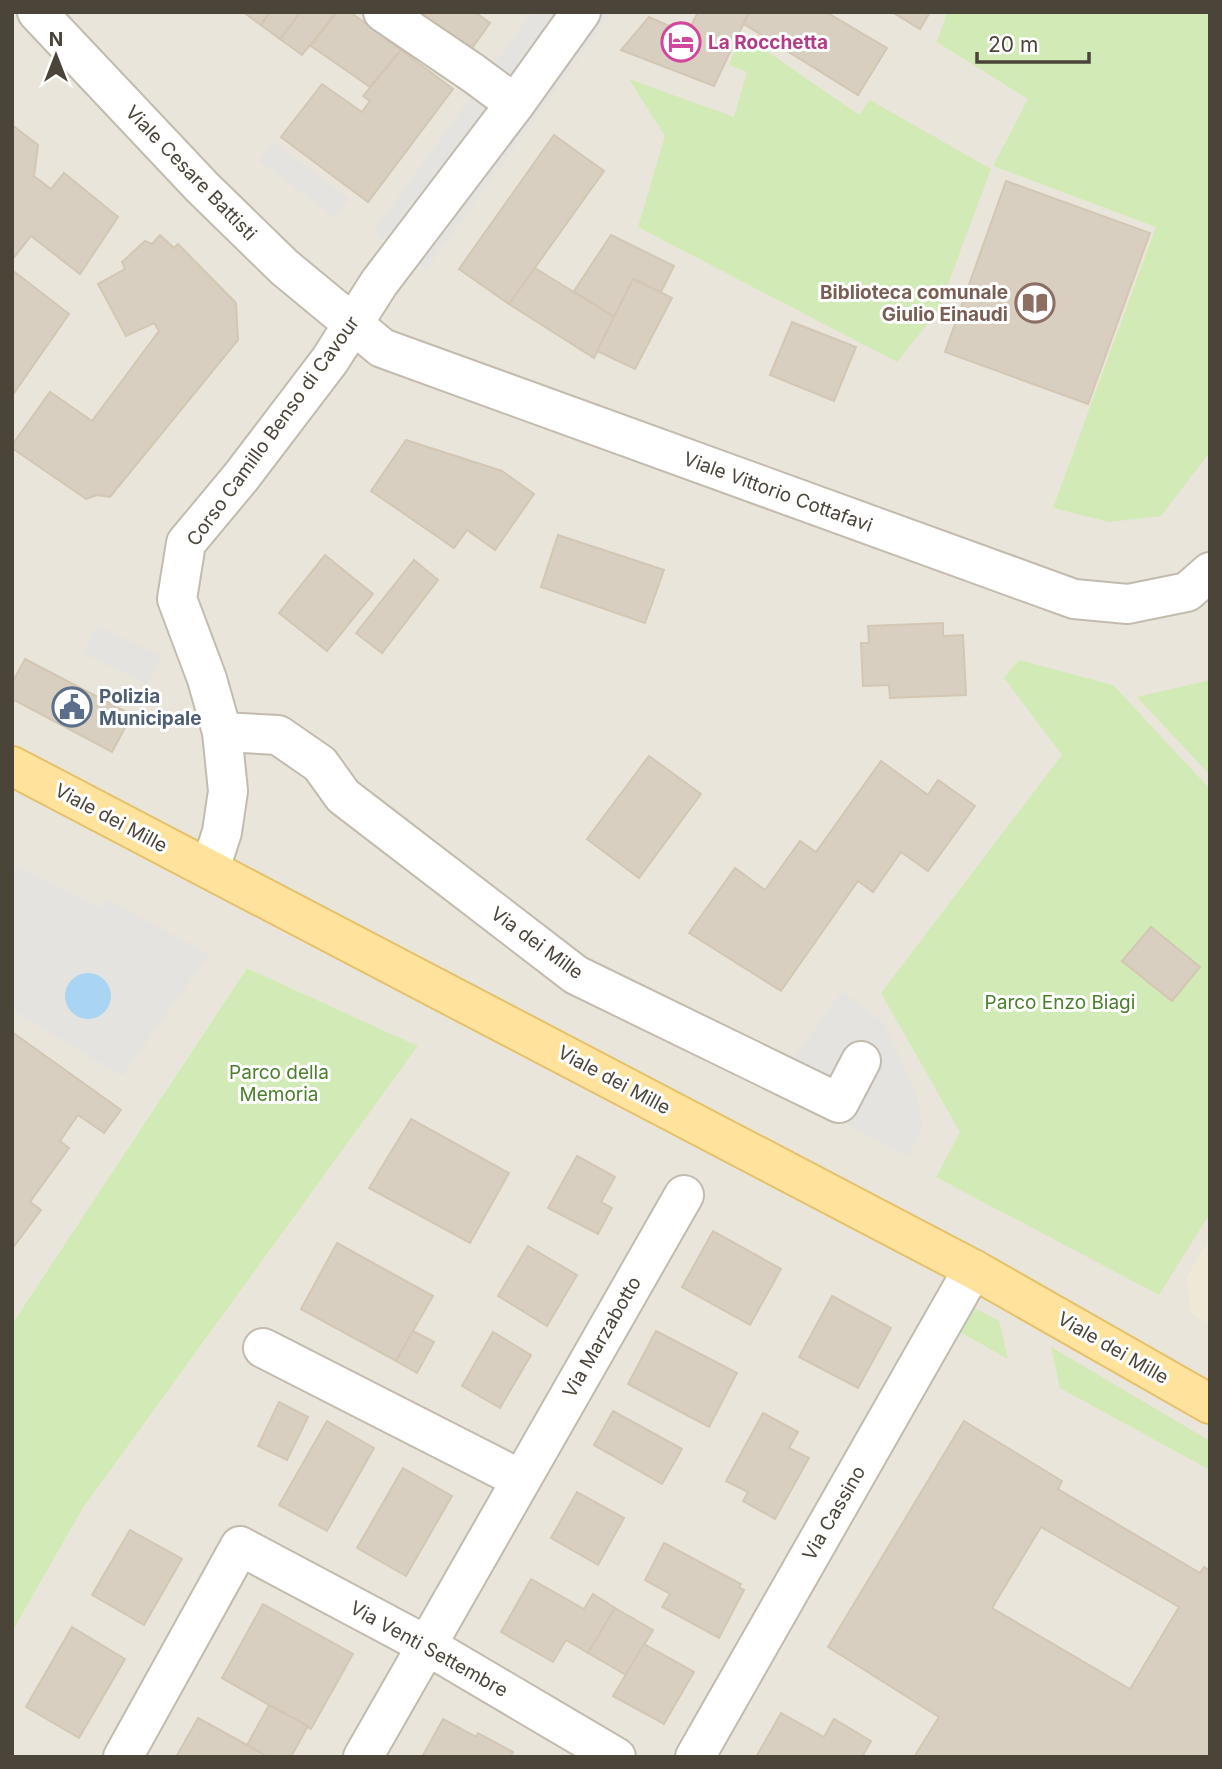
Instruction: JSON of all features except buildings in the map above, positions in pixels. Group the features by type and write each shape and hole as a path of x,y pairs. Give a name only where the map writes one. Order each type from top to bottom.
{"main road":[{"name":"Viale dei Mille","path":"12,766 973,1269 1210,1404"}],"street":[{"name":"Viale Cesare Battisti","path":"37,12 202,187 284,267 353,325"},
{"path":"383,12 515,104"},
{"name":"Corso Camillo Benso di Cavour","path":"210,869 222,832 228,791 222,732 207,679 177,599 186,543 241,477 330,360 379,283 581,12"},
{"name":"Viale Vittorio Cottafavi","path":"353,325 382,348 1074,599 1128,604 1187,592 1210,572"},
{"name":"Via dei Mille","path":"222,732 278,735 320,764 343,796 576,975 839,1103 861,1061"},
{"name":"Via Marzabotto","path":"363,1757 684,1195"},
{"name":"Via Cassino","path":"695,1757 973,1269"},
{"path":"263,1348 520,1479"},
{"name":"Via Venti Settembre","path":"124,1757 240,1546 426,1645 616,1757"}],"shaded area":[{"path":"12,12 1210,12 1210,1757 12,1757 12,1632 83,1508 418,1046 247,968 12,1324"},
{"path":"532,12 612,12 426,270 373,232"},
{"path":"273,142 349,199 334,217 259,161"},
{"path":"97,625 161,656 147,684 83,653"},
{"path":"12,864 101,908 107,899 209,954 122,1076 12,1010"},
{"path":"842,991 885,1024 917,1095 923,1128 908,1157 744,1068 786,1068"},
{"path":"1210,1236 1210,1324 1190,1313 1187,1277"}],"green space":[{"path":"947,12 1210,12 1210,452 1161,516 1109,522 1053,508 1156,227 993,166 1028,99 937,42"},
{"path":"742,34 859,115 870,100 991,169 938,311 897,362 638,227 665,136 629,79 734,117 747,72 729,65"},
{"name":"Parco Enzo Biagi","path":"1019,660 1113,685 1210,789 1210,1213 1159,1295 936,1177 960,1132 881,993 1062,755 1004,678"},
{"path":"1210,680 1210,775 1137,697"},
{"name":"Parco della Memoria","path":"247,968 418,1046 83,1508 12,1632 12,1324"},
{"path":"965,1303 999,1321 1008,1359 951,1327"},
{"path":"1051,1347 1210,1441 1210,1470 1060,1388"}],"water":[{"path":"88,973 104,980 111,996 104,1012 88,1019 72,1012 65,996 72,980"}],"place":[{"name":"La Rocchetta","path":"681,42"},
{"name":"Biblioteca comunale Giulio Einaudi","path":"1035,303"},
{"name":"Polizia Municipale","path":"72,707"}]}
